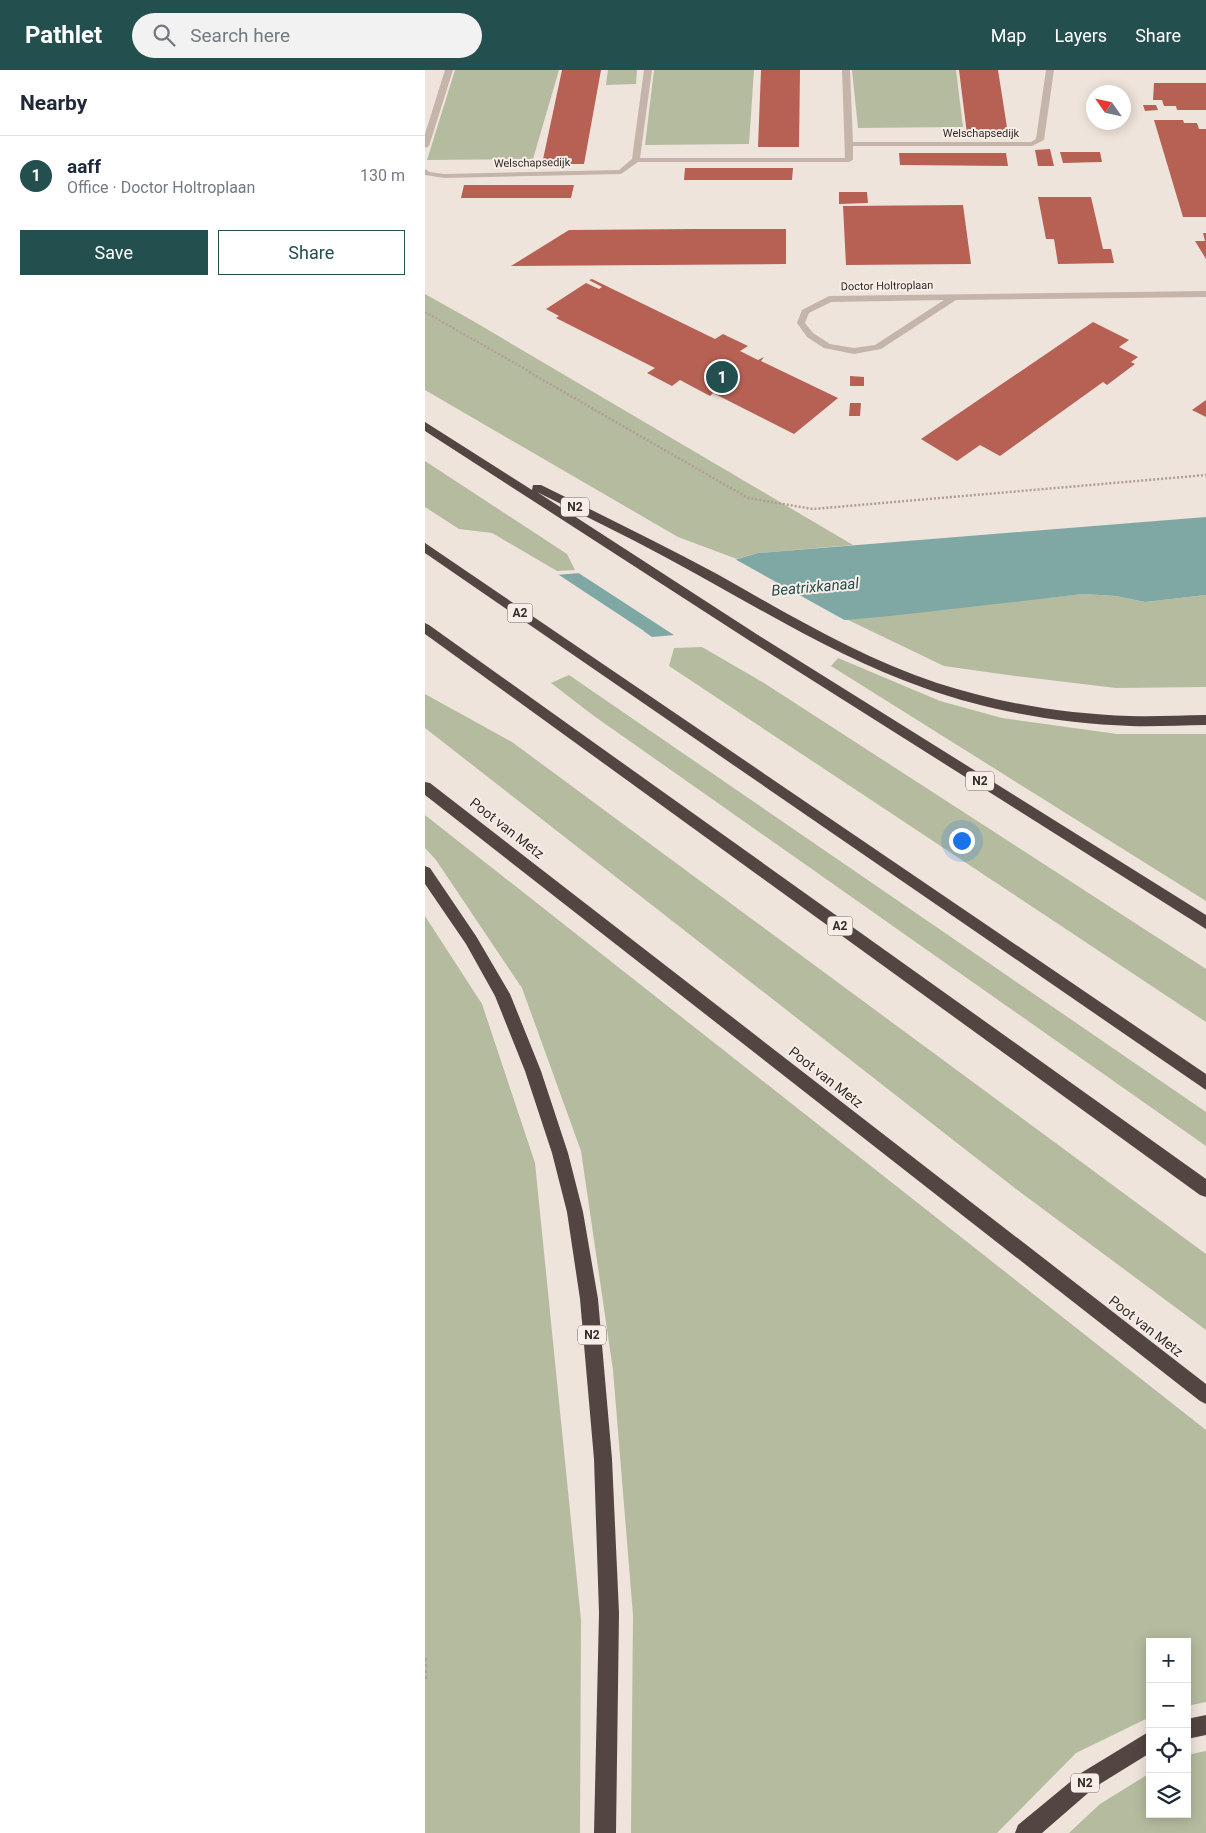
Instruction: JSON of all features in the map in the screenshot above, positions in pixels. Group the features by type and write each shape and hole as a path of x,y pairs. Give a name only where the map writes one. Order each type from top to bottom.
{"highway":[{"name":"N2","path":"425,426 754,638 1206,923"},
{"name":"N2","path":"475,458 675,556 812,632 877,664 926,684 969,697 1069,716 1131,721 1206,720"},
{"name":"A2","path":"425,547 578,654 1206,1083"},
{"name":"A2","path":"425,628 1206,1189"},
{"name":"Poot van Metz","path":"425,787 1206,1395"},
{"name":"N2","path":"425,872 471,940 502,994 536,1080 560,1153 575,1212 589,1299 603,1459 609,1614 605,1833"},
{"path":"1191,1728 1206,1725"},
{"name":"N2","path":"1026,1833 1088,1780 1146,1744"}],"street":[{"path":"425,146 449,70"},
{"path":"648,70 636,160 849,160 846,70"},
{"name":"Welschapsedijk","path":"849,144 1032,144 1040,140 1050,70"},
{"name":"Welschapsedijk","path":"425,171 427,174 444,176 621,172 636,160"},
{"name":"Doctor Holtroplaan","path":"956,296 878,347 854,351 827,346 809,335 801,322 805,312 829,299 956,296 1206,294"}],"path":[{"path":"425,312 748,498 813,509 1206,475"},
{"path":"425,1658 425,1682"}],"green space":[{"path":"455,70 559,70 533,159 427,160"},
{"path":"608,70 637,70 636,84 606,85"},
{"path":"654,70 754,70 749,144 645,145"},
{"path":"852,70 956,70 963,127 858,128"},
{"path":"425,294 853,545 758,553 737,559 678,537 425,390"},
{"path":"425,461 567,554 575,570 557,571 492,533 459,529 425,507"},
{"path":"1083,594 1116,596 1145,602 1206,595 1206,687 1116,688 944,666 846,619"},
{"path":"702,647 764,683 1206,969 1206,1022 669,666 674,648"},
{"path":"838,658 940,701 1002,718 1117,734 1206,734 1206,901 831,666"},
{"path":"569,675 1206,1112 1206,1146 594,716 551,683"},
{"path":"425,694 512,742 1206,1254 1206,1330 1016,1189 425,728"},
{"path":"425,815 1206,1430 1206,1702 1191,1705 1191,1638 1146,1638 1146,1719 1076,1753 997,1833 631,1833 633,1615 613,1370 581,1151 522,988 436,860 425,848"},
{"path":"425,916 482,1004 535,1163 581,1620 580,1833 425,1833"},
{"path":"1206,1751 1206,1833 1069,1833 1100,1804 1146,1775 1146,1818 1191,1818 1191,1754"}],"water":[{"name":"Beatrixkanaal","path":"1206,517 1206,595 1145,602 1116,596 1083,594 890,616 652,637 642,630 604,633 592,642 503,649 497,644 487,651 425,657 425,591 434,597 454,583 731,561 758,553"}],"pier":[{"path":"733,558 848,622 677,637 577,572"},
{"path":"556,573 644,631 605,634 591,645 503,651 496,647 486,654 425,660 425,589 434,594 453,581"}],"building":[{"path":"562,70 601,70 584,164 542,164"},
{"path":"761,70 800,70 799,147 758,147"},
{"path":"959,70 998,70 1008,134 967,134"},
{"path":"1154,83 1206,83 1206,110 1177,110 1176,106 1164,106 1162,100 1153,100"},
{"path":"1143,105 1156,105 1158,110 1145,111"},
{"path":"1154,120 1183,120 1184,123 1197,123 1199,129 1206,129 1206,217 1183,217"},
{"path":"1050,149 1054,166 1038,166 1035,150"},
{"path":"1060,152 1100,152 1102,162 1063,163"},
{"path":"899,153 1006,153 1008,166 900,165"},
{"path":"685,168 793,168 792,180 684,180"},
{"path":"464,185 574,185 571,198 461,198"},
{"path":"839,192 867,192 868,203 839,204"},
{"path":"1038,197 1091,197 1103,249 1111,249 1114,263 1058,264 1054,239 1046,239"},
{"path":"963,205 971,264 846,265 843,206"},
{"path":"786,229 786,264 511,266 569,230"},
{"path":"1203,233 1206,233 1206,259 1195,241 1205,241"},
{"path":"592,279 715,339 723,334 748,346 740,351 758,360 764,357 761,361 838,398 794,434 713,393 710,396 680,380 672,386 647,373 655,368 556,318 559,316 546,309 586,283 599,289 602,287 589,280"},
{"path":"1093,322 1129,340 1119,347 1138,357 1131,362 1135,364 1107,385 1103,382 1000,456 980,445 957,461 921,439"},
{"path":"850,376 864,377 864,386 850,386"},
{"path":"1206,400 1206,417 1192,410"},
{"path":"850,403 861,403 860,416 849,416"}],"place":[{"name":"aaff","path":"722,377"}]}
